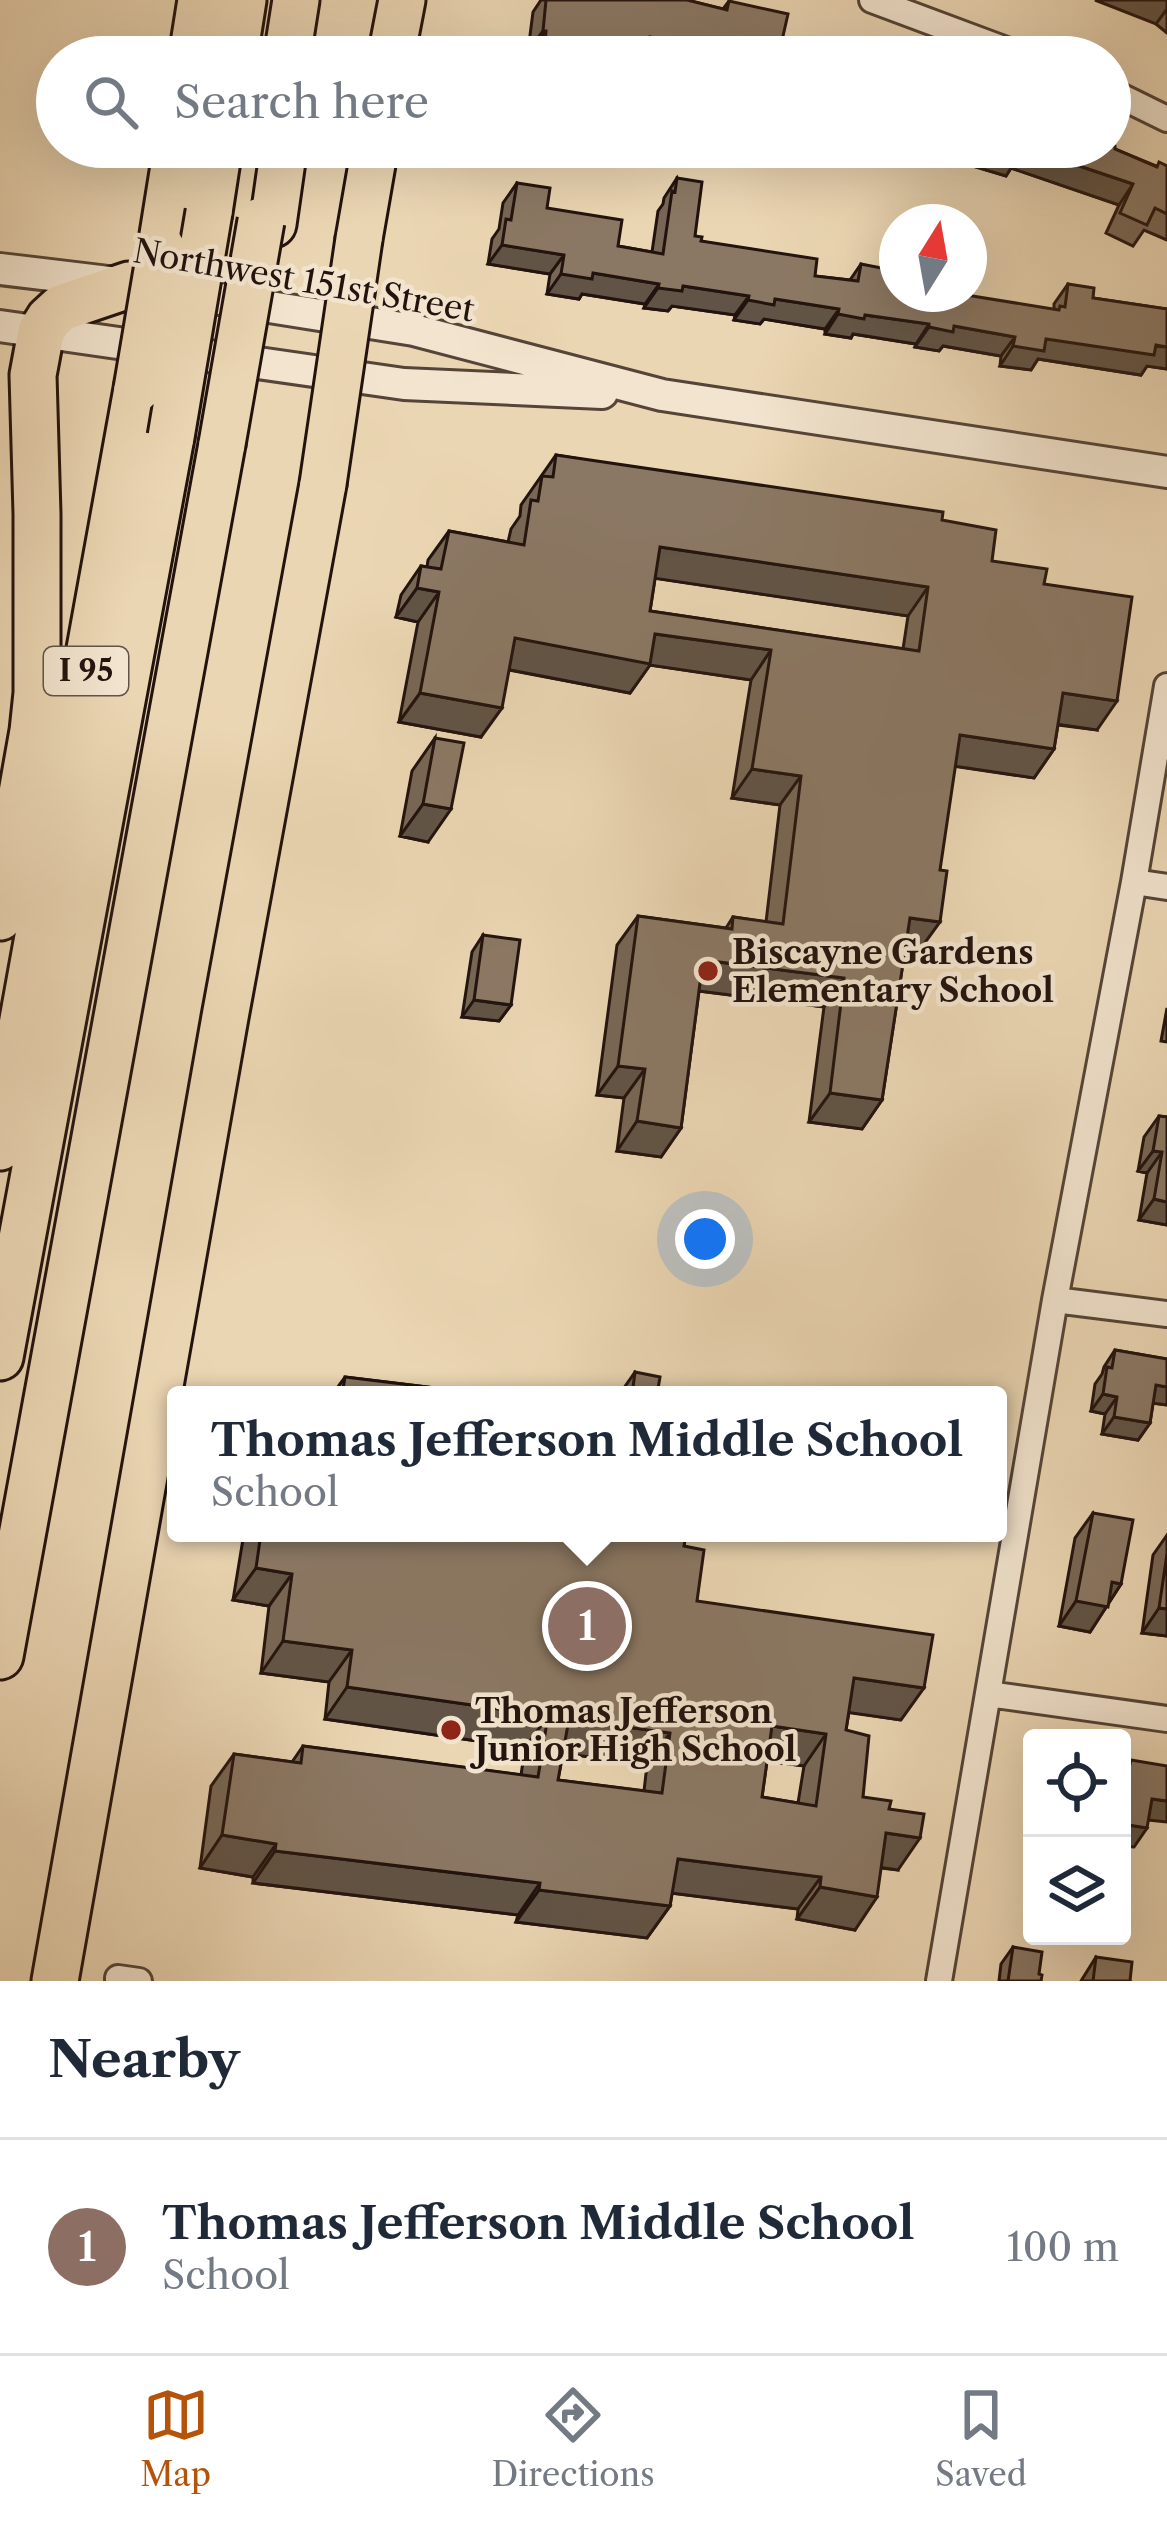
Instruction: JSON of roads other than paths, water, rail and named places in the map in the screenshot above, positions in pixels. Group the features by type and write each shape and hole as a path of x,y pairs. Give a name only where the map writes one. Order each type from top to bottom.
{"highway":[{"path":"195,36 201,0"},
{"path":"237,36 243,0"},
{"path":"290,36 296,0"},
{"path":"301,36 307,0"},
{"path":"396,36 402,0"},
{"name":"I 95","path":"0,1147 174,168"},
{"path":"0,1357 171,437 216,168"},
{"path":"267,223 271,168"},
{"path":"0,1657 279,168"},
{"path":"55,1981 322,484 371,168"},
{"path":"0,917 37,693 33,375 21,328 49,319 61,308 129,285"}],"street":[{"path":"872,0 969,36"},
{"path":"1131,101 1167,119"},
{"name":"Northwest 151st Street","path":"0,269 414,330 662,395 1167,472"},
{"name":"Northwest 151st Street","path":"21,328 404,384 662,395"},
{"path":"404,384 414,330"},
{"path":"939,1981 1055,1300 1167,686"},
{"path":"1134,882 1167,887"},
{"path":"1055,1300 1167,1314"},
{"path":"988,1694 1167,1720"}],"place":[{"name":"Biscayne Gardens Elementary School","path":"708,971"},
{"name":"Thomas Jefferson Middle School","path":"587,1626"},
{"name":"Thomas Jefferson Junior High School","path":"451,1730"}]}
